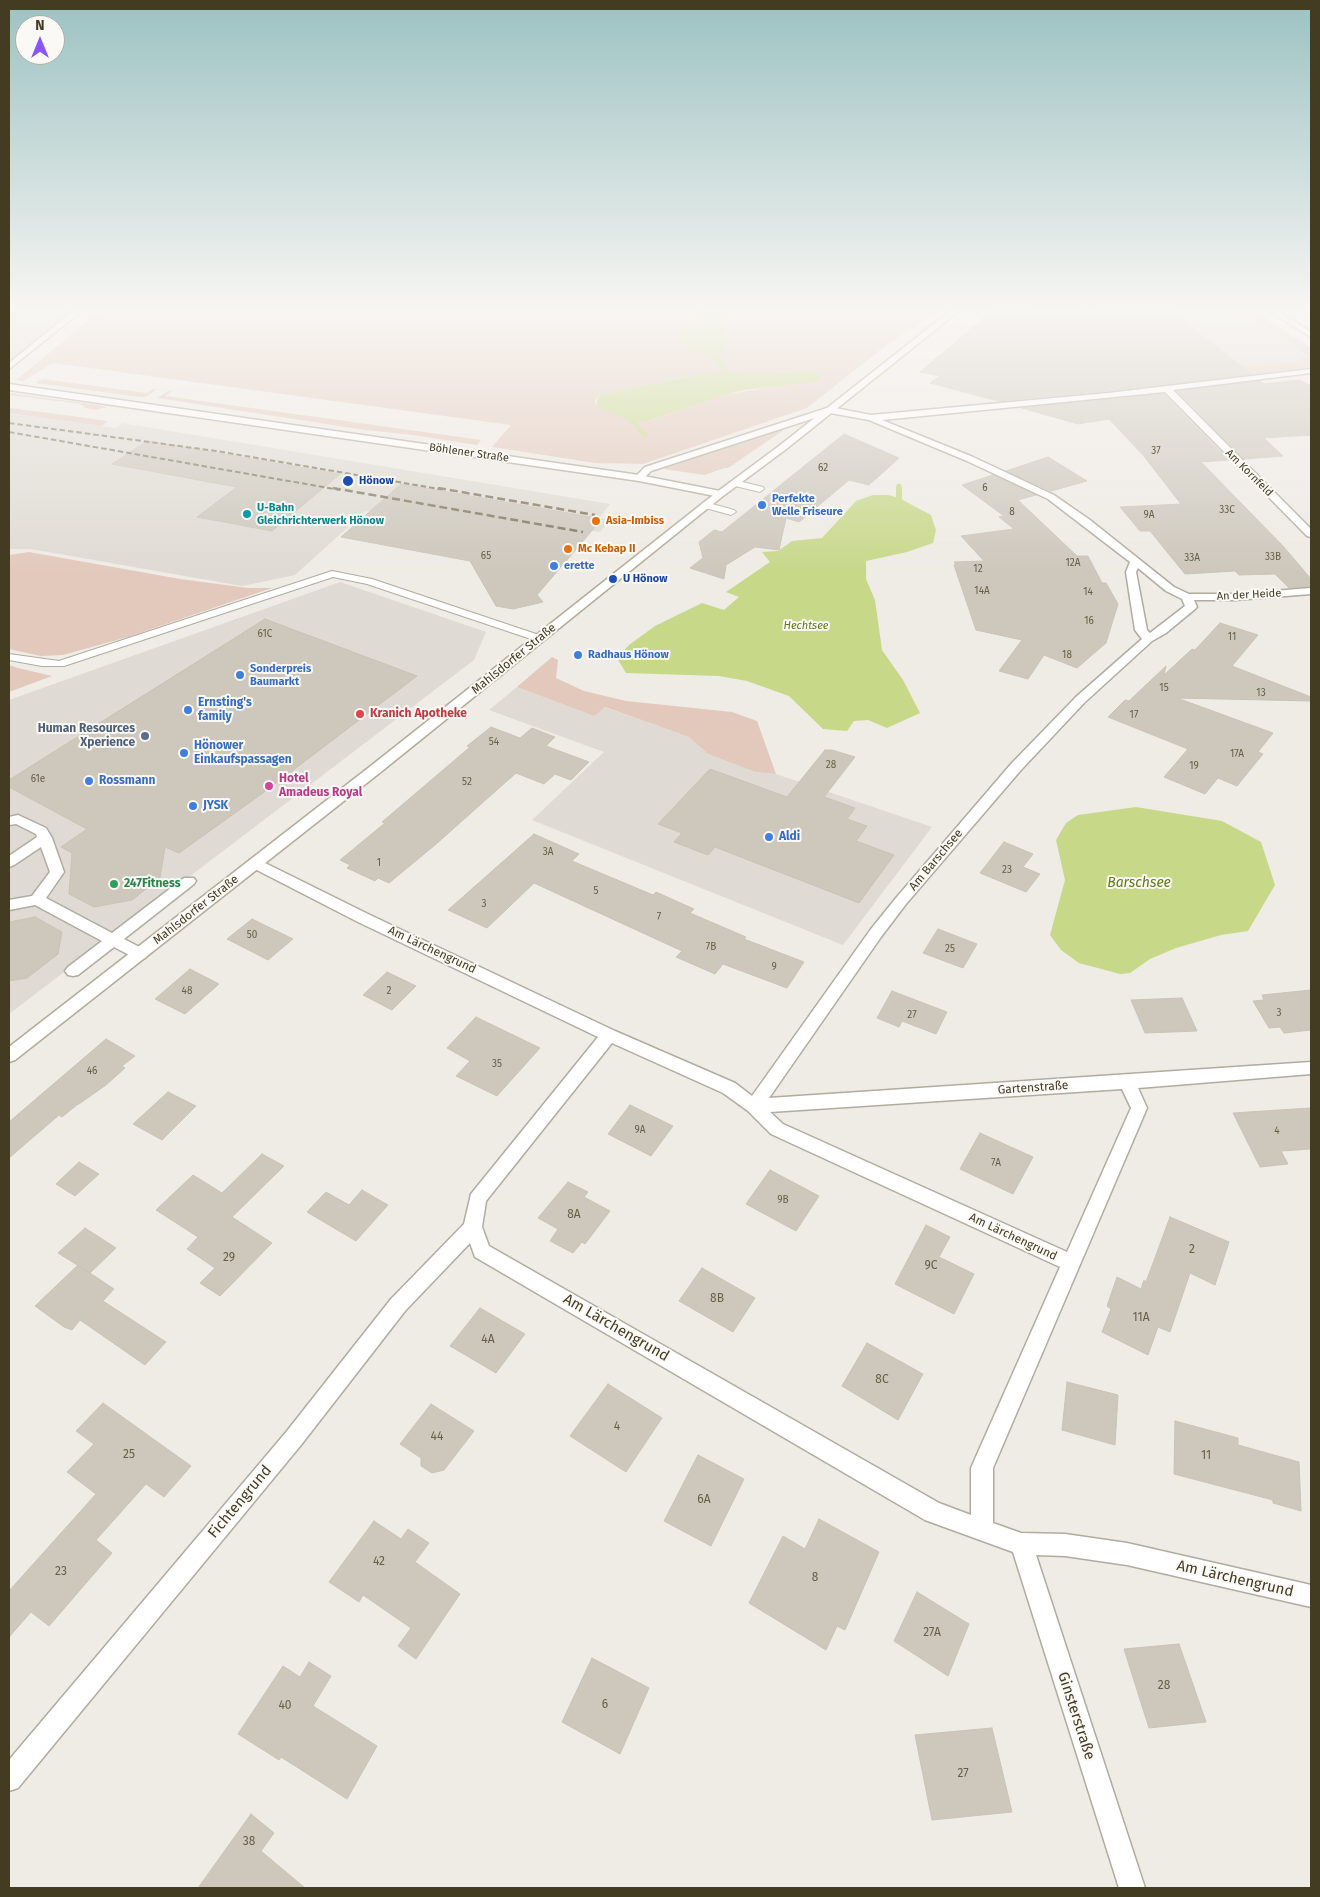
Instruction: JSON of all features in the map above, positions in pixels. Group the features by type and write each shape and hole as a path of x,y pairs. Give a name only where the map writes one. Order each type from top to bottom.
{"street":[{"name":"Böhlener Straße","path":"74,396 638,478 720,494"},
{"name":"Mahlsdorfer Straße","path":"9,1056 256,864 720,494 848,396"},
{"path":"871,418 1028,405 1110,396"},
{"name":"Am Kornfeld","path":"1173,396 1311,534"},
{"name":"Mahlsdorfer Straße","path":"638,478 648,469 830,410"},
{"path":"830,410 871,418 970,459 1051,497 1086,522 1170,589 1187,597"},
{"path":"1135,562 1131,572 1141,630 1148,639"},
{"name":"An der Heide","path":"1187,597 1235,597 1311,591"},
{"name":"Am Barschsee","path":"754,1106 901,901 1016,767 1080,700 1148,639 1162,631 1191,607 1187,597"},
{"path":"9,821 18,819 41,832 57,872 38,900"},
{"path":"9,862 44,838"},
{"name":"Am Lärchengrund","path":"256,864 364,918 609,1035 729,1088 754,1106 777,1129 1072,1263"},
{"path":"73,971 188,881"},
{"path":"9,905 38,900 140,954"},
{"name":"Am Lärchengrund","path":"609,1035 477,1200 473,1227 482,1251 933,1512 1021,1544 1065,1545 1127,1554 1311,1596"},
{"name":"Gartenstraße","path":"754,1106 1311,1068"},
{"name":"Am Lärchengrund","path":"982,1530 982,1468 1139,1108 1127,1082"},
{"name":"Fichtengrund","path":"9,1779 294,1438 398,1305 473,1227"},
{"name":"Ginsterstraße","path":"1021,1544 1132,1888"}],"lane":[{"path":"734,483 760,489"},
{"path":"705,506 731,512"},
{"path":"9,657 60,664 332,574 368,581 538,638"}],"shaded area":[{"path":"13,396 28,396 107,407 95,410 80,404"},
{"path":"128,396 148,396 139,397"},
{"path":"167,396 481,440 477,445 157,398"},
{"path":"293,396 601,396 595,400 596,407 648,421 722,396 823,396 807,408 643,464 595,463 492,447 511,425"},
{"path":"9,408 108,421 102,426 9,413"},
{"path":"9,413 116,428 123,423 610,504 599,518 610,520 600,532 588,530 485,531 366,511 295,575 242,586 31,549 9,549"},
{"path":"778,430 784,430 728,468 705,475 663,469"},
{"path":"29,552 180,579 248,588 272,588 131,636 63,655 41,656 9,649 9,555"},
{"path":"340,582 486,632 474,660 9,1014 9,700"},
{"path":"552,657 558,660 556,678 584,691 626,701 732,712 757,721 776,774 755,772 708,754 689,737 605,707 594,716 517,687"},
{"path":"9,665 18,668 52,676 9,692"},
{"path":"517,687 594,716 604,707 689,737 708,754 755,772 776,774 932,827 843,945 532,820 604,752 489,710"}],"water":[{"path":"601,396 722,396 648,421 633,422 596,407 597,400"},
{"name":"Hechtsee","path":"873,495 888,495 899,498 931,515 936,530 933,543 907,552 866,561 866,579 875,600 882,650 903,680 920,713 887,728 868,720 854,721 847,731 823,729 789,696 747,681 719,676 626,673 617,658 629,645 655,626 702,603 724,610 739,597 726,592 770,562 762,552 778,551 792,541 822,538 856,501"},
{"name":"Barschsee","path":"1136,807 1222,821 1261,842 1275,885 1248,931 1221,935 1176,948 1150,959 1130,973 1120,974 1079,963 1061,950 1050,935 1065,880 1056,840 1066,823 1078,815"}],"building":[{"path":"977,396 1058,396 998,401"},
{"path":"1166,396 1229,460 1201,462 1283,546 1311,579 1311,586 1289,588 1275,574 1239,575 1235,571 1185,574 1150,531 1140,531 1120,507 1181,504 1143,455 1109,419 1078,424 1022,408"},
{"path":"1181,396 1311,396 1311,435 1264,438 1283,456 1244,459"},
{"path":"844,434 899,458 869,485 849,480 799,522 786,518 779,550 755,547 726,565 724,579 690,568 703,558 699,542 714,530 722,532"},
{"path":"147,441 340,474 272,531 197,517 237,487 112,464"},
{"path":"1048,457 1087,481 1051,491 1006,471"},
{"path":"993,475 1036,495 1018,500 1077,556 1088,556 1102,583 1106,583 1118,604 1106,643 1077,668 1044,655 1028,679 999,671 1022,640 976,630 954,562 984,561 961,536 1014,529 999,517 1004,516 962,485"},
{"path":"401,484 602,519 537,595 543,602 513,609 496,606 470,561 341,537"},
{"name":"Hönower Einkaufspassagen","path":"265,619 417,676 267,790 179,853 165,847 160,878 132,900 94,907 69,894 72,853 61,847 87,829 9,787 9,780"},
{"path":"1220,623 1258,635 1232,666 1311,697 1311,701 1177,698 1273,733 1258,752 1263,754 1237,786 1218,778 1205,794 1164,777 1188,749 1108,717 1125,700 1129,701 1166,666 1164,675 1192,649 1195,650"},
{"path":"491,727 520,738 532,728 555,737 546,746 589,762 571,780 555,774 544,784 516,773 389,883 378,878 375,881 347,868 350,865 340,860 385,823 382,822"},
{"name":"Aldi","path":"825,750 832,750 855,757 824,797 855,808 847,819 867,826 856,841 894,855 859,903 715,847 708,855 674,842 682,833 658,824 710,769 787,797"},
{"path":"534,834 579,854 572,861 653,895 656,892 694,909 690,913 746,937 744,939 804,962 787,988 723,964 715,974 676,957 682,951 534,883 487,928 448,910"},
{"path":"1004,842 1033,854 1023,867 1040,874 1026,892 980,873"},
{"path":"35,917 62,932 58,954 27,978 9,981 9,922"},
{"path":"252,919 293,939 268,960 227,939"},
{"path":"938,929 977,944 963,968 923,953"},
{"path":"190,969 219,984 185,1014 155,999"},
{"path":"387,972 416,986 392,1010 363,995"},
{"path":"1311,990 1311,1030 1284,1033 1280,1027 1269,1028 1253,1001 1264,1000 1262,995"},
{"path":"892,991 947,1012 936,1034 902,1021 899,1027 877,1018"},
{"path":"1182,998 1197,1031 1145,1033 1131,1000"},
{"path":"476,1017 540,1048 497,1096 456,1076 470,1061 447,1048"},
{"path":"106,1039 135,1056 122,1066 125,1068 106,1085 62,1117 59,1115 9,1158 9,1122"},
{"path":"168,1092 196,1106 162,1140 133,1124"},
{"path":"630,1105 673,1126 651,1156 608,1134"},
{"path":"1311,1108 1311,1149 1281,1151 1288,1164 1260,1167 1233,1113"},
{"path":"980,1133 1033,1157 1013,1194 960,1169"},
{"path":"262,1154 284,1166 232,1217 272,1243 220,1296 200,1283 215,1268 187,1249 198,1237 156,1210 193,1175 222,1193"},
{"path":"79,1162 99,1174 75,1196 56,1184"},
{"path":"770,1170 819,1196 796,1231 746,1204"},
{"path":"568,1182 588,1192 584,1197 610,1211 585,1244 582,1242 573,1253 550,1241 558,1229 538,1218"},
{"path":"362,1190 388,1205 356,1241 307,1212 326,1192 349,1205"},
{"path":"1170,1217 1229,1242 1215,1285 1190,1273 1170,1332 1158,1327 1148,1355 1102,1332 1111,1309 1107,1306 1117,1277 1141,1289 1144,1280 1146,1282"},
{"path":"926,1225 950,1237 939,1257 974,1274 954,1314 895,1284"},
{"path":"85,1228 116,1248 90,1273 58,1253"},
{"path":"78,1265 114,1289 103,1301 166,1342 145,1365 80,1320 72,1330 64,1327 35,1306"},
{"path":"702,1268 755,1298 733,1332 679,1301"},
{"path":"480,1308 525,1334 496,1373 450,1346"},
{"path":"867,1343 923,1374 898,1420 842,1386"},
{"path":"1067,1382 1118,1395 1115,1445 1062,1430"},
{"path":"608,1384 662,1418 626,1472 570,1436"},
{"path":"103,1403 191,1466 164,1497 146,1484 96,1540 112,1553 49,1626 31,1612 9,1637 9,1591 96,1494 67,1472 94,1444 76,1431"},
{"path":"431,1404 474,1431 444,1470 432,1473 421,1466 421,1458 400,1444"},
{"path":"1175,1421 1238,1438 1238,1445 1299,1462 1301,1511 1273,1503 1273,1500 1174,1474"},
{"path":"698,1455 744,1479 711,1546 664,1521"},
{"path":"819,1519 879,1552 845,1630 837,1626 826,1650 749,1603 783,1536 805,1549"},
{"path":"374,1521 401,1539 408,1529 429,1543 415,1562 460,1594 416,1659 398,1646 411,1628 363,1595 359,1602 329,1582"},
{"path":"917,1592 969,1624 948,1676 894,1641"},
{"path":"1179,1644 1206,1722 1149,1728 1124,1649"},
{"path":"592,1658 649,1688 620,1754 562,1722"},
{"path":"309,1662 331,1676 313,1706 377,1746 347,1799 281,1757 279,1760 238,1734 283,1666 300,1677"},
{"path":"992,1728 1012,1812 932,1820 915,1735"},
{"path":"251,1814 274,1833 261,1851 305,1888 198,1888"}],"waterway":[{"path":"633,422 645,435"},
{"path":"899,486 899,498"}],"railway":[{"path":"9,423 216,451 445,490"},
{"path":"9,432 340,490"},
{"path":"333,488 583,532"},
{"path":"438,488 595,515"}],"place":[{"name":"Hönow","path":"348,481"},
{"name":"Perfekte Welle Friseure","path":"762,505"},
{"name":"U-Bahn Gleichrichterwerk Hönow","path":"247,514"},
{"name":"Asia-Imbiss","path":"596,521"},
{"name":"Mc Kebap II","path":"568,549"},
{"name":"erette","path":"554,566"},
{"name":"U Hönow","path":"613,579"},
{"name":"Radhaus Hönow","path":"578,655"},
{"name":"Sonderpreis Baumarkt","path":"240,675"},
{"name":"Ernsting's family","path":"188,710"},
{"name":"Kranich Apotheke","path":"360,714"},
{"name":"Human Resources Xperience","path":"145,736"},
{"name":"Hönower Einkaufspassagen","path":"184,753"},
{"name":"Rossmann","path":"89,781"},
{"name":"Hotel Amadeus Royal","path":"269,786"},
{"name":"JYSK","path":"193,806"},
{"name":"Aldi","path":"769,837"},
{"name":"247Fitness","path":"114,884"}]}
